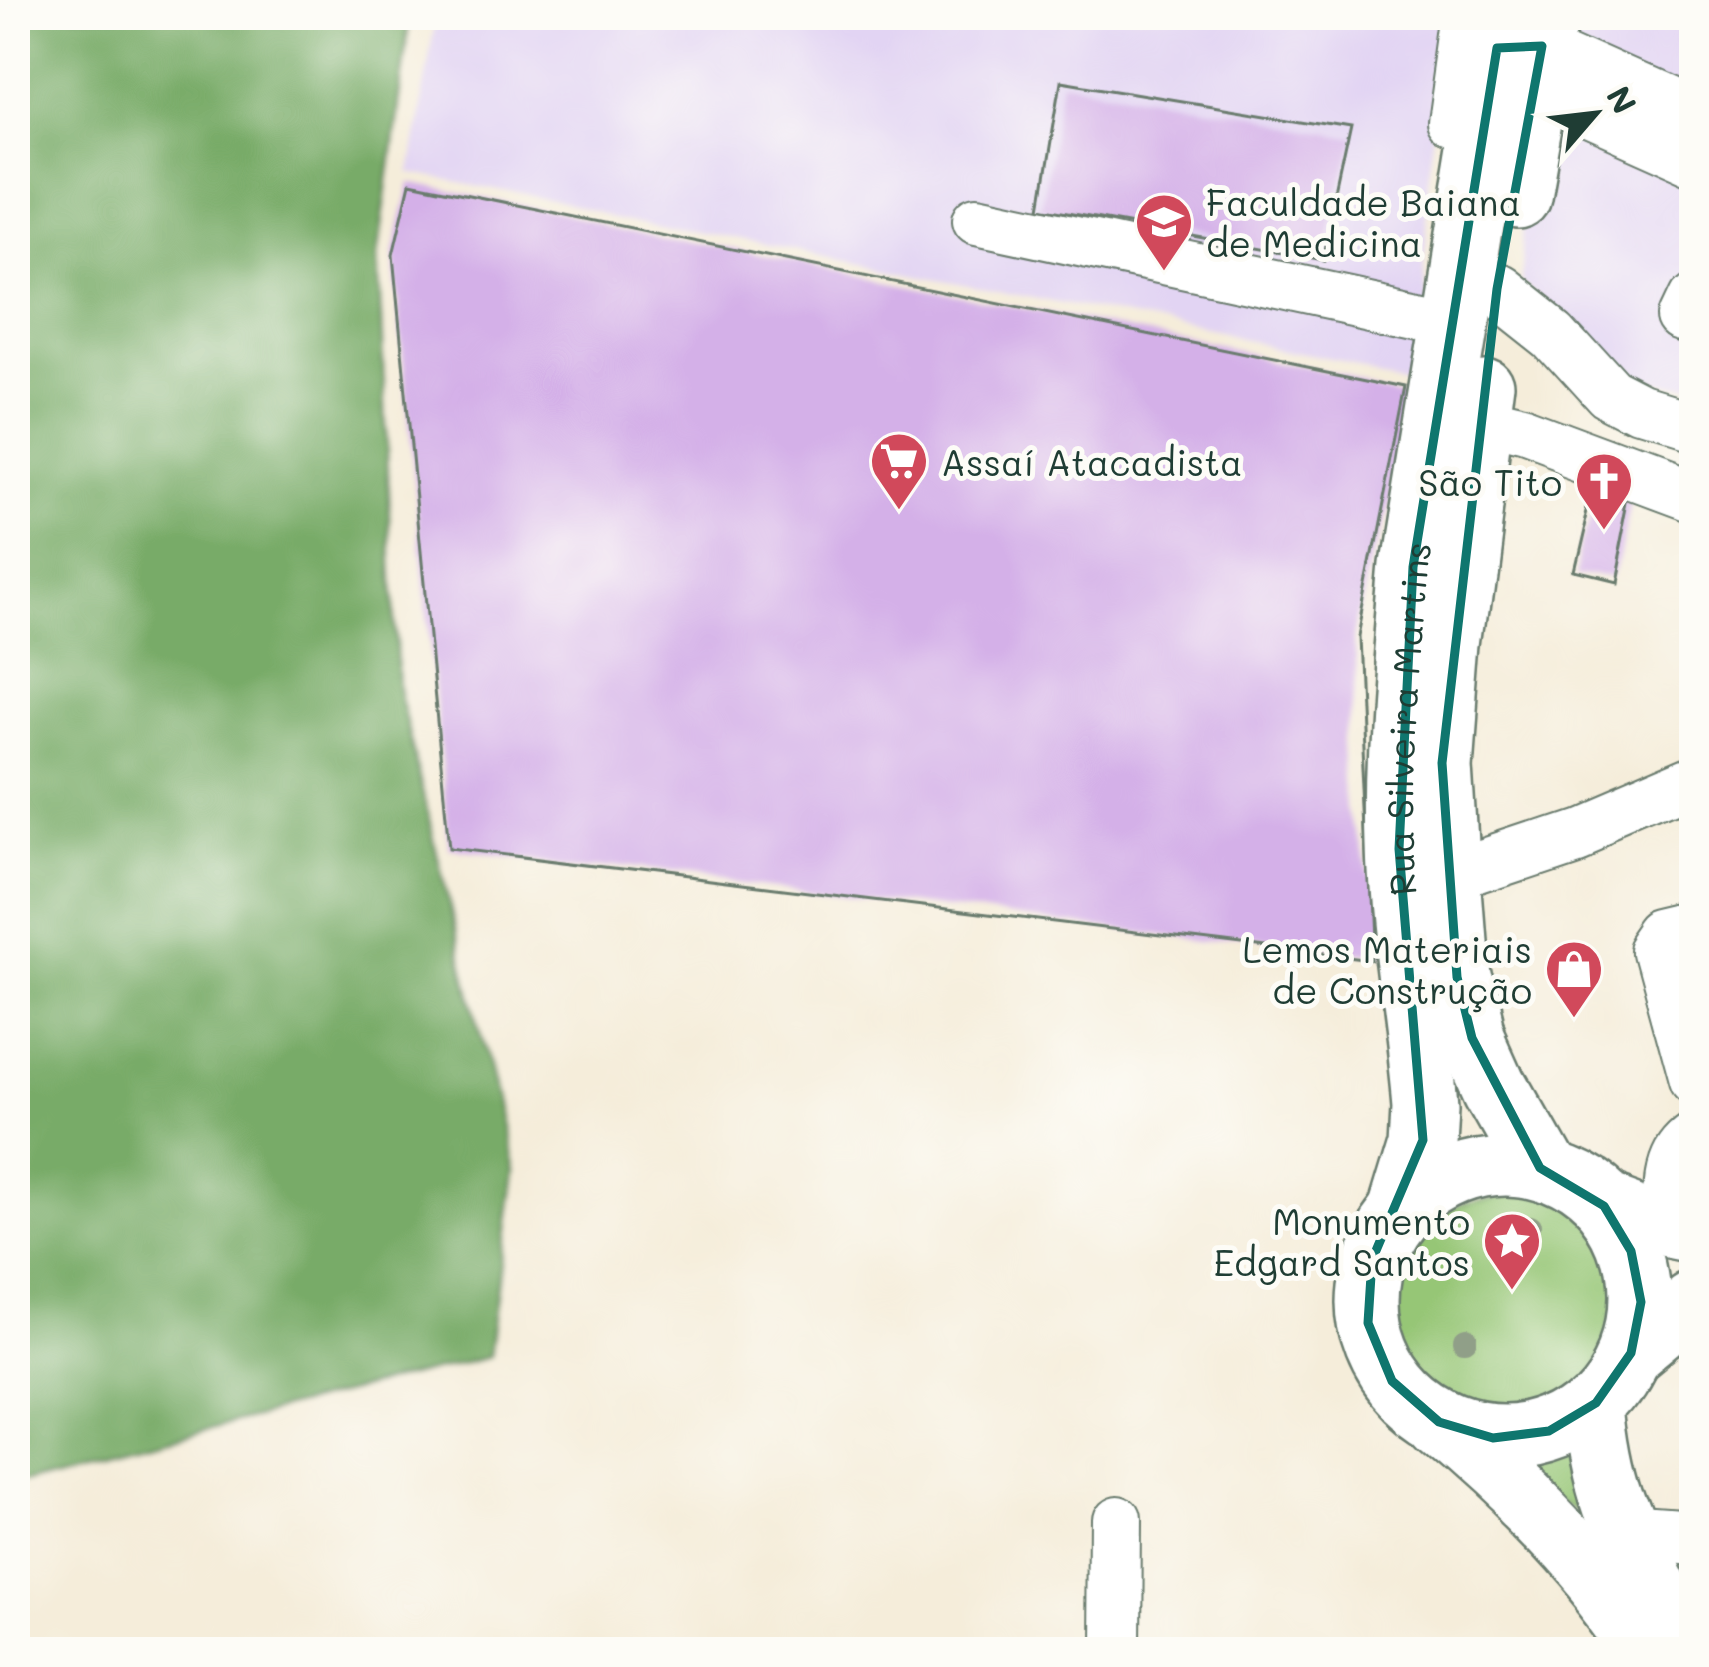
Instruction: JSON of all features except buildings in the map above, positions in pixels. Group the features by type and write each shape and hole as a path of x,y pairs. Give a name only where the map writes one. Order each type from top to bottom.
{"main road":[{"name":"Rua Silveira Martins","path":"1516,38 1484,135 1475,306 1479,424 1451,644 1442,763 1457,977 1472,1038 1540,1168"},
{"name":"Rua Silveira Martins","path":"1403,1206 1423,1140 1425,1103 1405,930 1398,764 1413,567 1475,306 1516,38"},
{"path":"1651,1652 1568,1543 1527,1499 1392,1381 1368,1323 1372,1261 1403,1206 1443,1177 1490,1163 1540,1168 1560,1175 1604,1206 1681,1228"},
{"path":"1604,1206 1631,1250 1641,1302 1614,1378 1600,1457 1624,1535 1684,1652"},
{"path":"1439,1422 1493,1438 1549,1431 1614,1378 1694,1301"}],"street":[{"path":"1516,38 1694,114"},
{"path":"1516,38 1694,161"},
{"path":"977,220 1475,306 1550,331 1611,398 1642,414 1694,430"},
{"path":"1479,424 1525,435 1694,498"},
{"path":"1449,874 1575,832 1694,781"},
{"path":"1694,929 1669,935 1658,951 1694,1083"},
{"path":"1681,1228 1668,1177 1674,1157 1694,1138"},
{"path":"1114,1652 1116,1523"},
{"path":"1624,1535 1694,1540"}],"path":[{"path":"15,112 22,100 25,15"}],"highlighted area":[{"path":"1542,46 1497,289 1442,763 1457,977 1472,1038 1540,1168 1604,1206 1631,1251 1641,1302 1631,1353 1596,1403 1549,1431 1493,1438 1439,1422 1392,1381 1368,1323 1372,1260 1423,1140 1399,849 1413,567 1497,48"}],"shaded area":[{"name":"Faculdade Baiana de Medicina","path":"436,15 1457,15 1406,373 410,173"},
{"path":"1565,15 1694,15 1694,407 1626,391 1520,279"}],"green space":[{"path":"15,15 410,15 378,256 398,689 512,1168 488,1357 15,1477"},
{"path":"1505,1190 1548,1199 1584,1223 1608,1259 1617,1302 1608,1345 1584,1381 1548,1405 1505,1414 1462,1405 1426,1381 1402,1345 1393,1302 1402,1259 1426,1223 1462,1199"},
{"path":"1574,1438 1611,1536 1505,1462 1537,1455"}],"place":[{"name":"Faculdade Baiana de Medicina","path":"1164,273"},
{"name":"Assaí Atacadista","path":"899,512"},
{"name":"São Tito","path":"1604,532"},
{"name":"Lemos Materiais de Construção","path":"1574,1020"},
{"name":"Monumento Edgard Santos","path":"1512,1292"}]}
